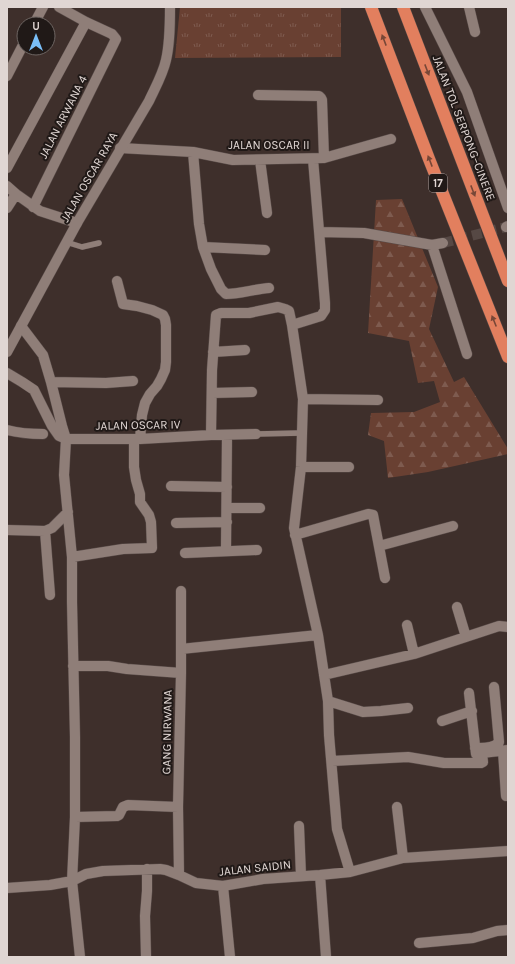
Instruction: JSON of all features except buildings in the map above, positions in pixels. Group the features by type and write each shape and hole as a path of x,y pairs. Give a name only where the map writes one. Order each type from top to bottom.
{"highway":[{"name":"17","path":"371,7 429,159 508,357"},
{"name":"JALAN TOL SERPONG–CINERE","path":"403,7 508,281"}],"street":[{"path":"38,16 43,7"},
{"path":"7,168 86,22 59,7"},
{"name":"JALAN OSCAR RAYA","path":"7,352 66,242 149,101 158,83 166,61 169,42 170,7"},
{"path":"425,7 467,92 508,208"},
{"path":"469,7 475,32"},
{"name":"JALAN ARWANA 4","path":"32,207 114,45 116,38 112,34 86,22"},
{"path":"7,76 17,56"},
{"path":"258,95 319,96 322,100 324,158"},
{"name":"JALAN OSCAR II","path":"120,148 193,152 233,160 312,159 324,158 391,139"},
{"path":"193,152 199,224 203,247 211,269 221,289 226,294 232,294 269,288"},
{"path":"292,325 321,316 325,310 320,232 312,159"},
{"path":"260,160 267,213"},
{"path":"7,186 32,207 44,213 77,223"},
{"path":"7,208 16,194"},
{"path":"320,232 364,233 432,244 443,243"},
{"path":"432,244 466,354"},
{"path":"203,247 265,250"},
{"path":"72,557 123,549 152,548 151,522 149,515 140,502 140,494 134,468 137,439 145,403 161,379 165,370 166,325 163,315 152,310 123,304 117,281"},
{"path":"211,435 213,352 216,315 220,313 249,313 278,307 285,309 288,311 292,325 303,399 302,468 294,528 318,635 328,701 329,734 337,829 350,872"},
{"path":"21,326 43,355 66,439 64,475 72,557 75,737 75,817 72,880 80,957"},
{"path":"213,352 245,350"},
{"path":"7,372 34,390 52,426 59,436 66,439"},
{"path":"51,382 106,383 133,381"},
{"path":"212,393 252,392"},
{"path":"303,399 378,400"},
{"path":"7,430 22,433 42,434"},
{"name":"JALAN OSCAR IV","path":"66,439 137,439 256,434"},
{"path":"226,550 227,435"},
{"path":"302,468 349,467"},
{"path":"171,486 227,487"},
{"path":"227,508 260,508"},
{"path":"7,530 45,531 52,528 68,512"},
{"path":"295,535 369,514 373,515 385,578"},
{"path":"176,523 227,522"},
{"path":"379,546 452,526"},
{"path":"45,531 50,596"},
{"path":"186,553 226,550 258,550"},
{"name":"GANG NIRWANA","path":"179,875 178,807 182,591"},
{"path":"457,607 466,637"},
{"path":"407,625 414,654"},
{"path":"324,675 414,654 499,626 508,626"},
{"path":"181,650 318,635"},
{"path":"73,666 108,666 181,673"},
{"path":"475,748 492,747 497,745 499,742 494,687"},
{"path":"470,694 476,760 473,763"},
{"path":"328,701 363,712 408,708"},
{"path":"442,721 472,711"},
{"path":"332,761 408,757 454,764 482,763 482,753 505,751 506,796"},
{"path":"75,817 117,816 123,807 128,806 178,807"},
{"path":"397,807 403,858"},
{"path":"299,826 301,876"},
{"name":"JALAN SAIDIN","path":"7,888 50,885 72,880 86,874 103,871 160,869 179,875 196,883 223,886 263,879 350,872 403,858 508,850"},
{"path":"146,957 145,916 148,870"},
{"path":"320,875 326,957"},
{"path":"223,886 230,957"},
{"path":"418,943 473,938 497,931 508,930"}],"lane":[{"path":"66,242 82,247 99,243"},
{"name":"JALAN OSCAR IV","path":"256,434 302,433"}],"green space":[{"path":"180,7 341,7 341,57 175,58"},
{"path":"402,199 438,287 429,329 454,382 464,377 508,449 508,454 428,472 388,478 384,441 368,435 371,413 414,412 440,402 434,381 418,383 409,341 368,333 376,200"}],"tunnel":[{"path":"443,243 506,227"}]}
